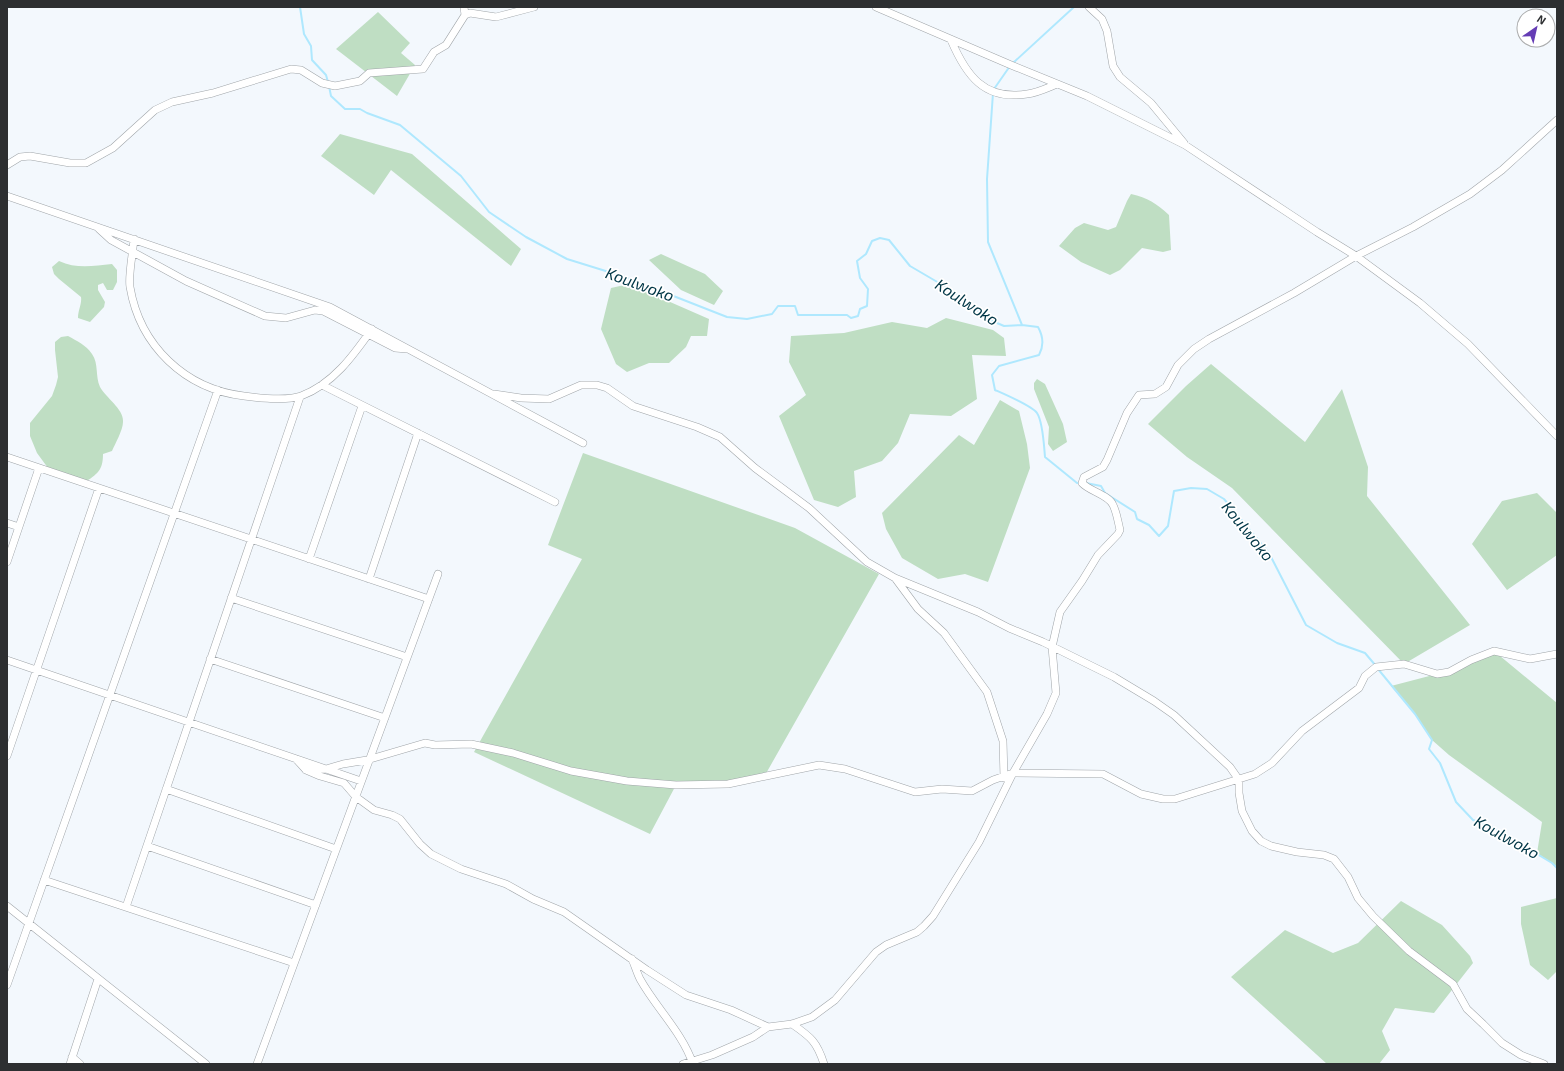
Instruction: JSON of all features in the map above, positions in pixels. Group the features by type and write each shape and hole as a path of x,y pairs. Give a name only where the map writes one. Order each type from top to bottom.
{"street":[{"path":"464,7 464,16"},
{"path":"7,165 20,157 30,156 70,163 86,163 113,148 155,110 172,102 214,93 291,69 301,70 322,83 335,86 360,81 369,73 423,68 434,52 446,44 464,16 470,13 496,17 534,7"},
{"path":"876,7 951,40 1087,96 1185,145 1356,256 1420,303 1462,339 1557,436"},
{"path":"1089,7 1102,19 1107,31 1113,66 1120,77 1151,103 1185,145"},
{"path":"951,40 959,58 969,74 980,85 993,91 1007,96 1028,94 1057,84"},
{"path":"683,1064 712,1055 753,1037 768,1027 792,1024 812,1017 835,1000 876,952 886,945 917,932 924,926 947,895 979,842 1013,773 1047,714 1056,693 1052,647 1060,612 1098,555 1120,530 1113,503 1086,488 1082,483 1084,477 1103,467 1127,413 1139,395 1155,394 1166,387 1178,365 1194,349 1209,339 1470,194 1502,170 1557,120"},
{"path":"7,196 330,306 370,332"},
{"path":"96,226 111,240 186,281 265,316 286,318 315,310 323,311 409,349 583,443"},
{"path":"134,239 130,286 141,324 155,348 174,367 205,386 232,395 267,400 300,397 322,385 351,359 370,332"},
{"path":"322,385 555,502"},
{"path":"494,394 521,398 549,399 581,385 597,386 607,388 633,406 697,427 720,437 755,468 810,508 868,562 894,578 978,612 1114,677 1174,715 1230,767 1240,780 1239,793 1242,811 1252,831 1261,841 1271,846 1297,852 1324,855 1334,859 1348,877 1358,898 1373,916 1409,951 1453,984 1467,1009 1502,1043 1521,1055 1544,1064"},
{"path":"7,985 218,390"},
{"path":"126,907 300,397"},
{"path":"309,558 362,406"},
{"path":"369,579 418,433"},
{"path":"7,457 429,599"},
{"path":"7,562 39,468"},
{"path":"7,756 99,488"},
{"path":"7,523 19,527"},
{"path":"257,1064 438,574"},
{"path":"894,578 918,609 944,633 987,692 1003,741 1005,789"},
{"path":"231,598 407,657"},
{"path":"306,770 326,769 343,764 369,760 425,743 435,745 471,744 513,753 571,771 627,781 676,785 728,784 819,765 845,769 915,792 942,789 972,791 1013,773 1103,774 1141,794 1163,799 1175,799 1240,780 1255,774 1272,763 1302,732 1358,688 1365,676 1376,667 1404,664 1437,674 1449,672 1471,660 1494,651 1530,659 1557,654"},
{"path":"210,659 385,718"},
{"path":"7,660 361,781"},
{"path":"296,759 306,770 344,783 356,797 374,810 392,815 400,820 420,844 431,854 461,869 506,884 533,899 564,912 686,995 731,1010 768,1027"},
{"path":"166,789 336,849"},
{"path":"147,846 316,905"},
{"path":"44,880 294,963"},
{"path":"7,906 206,1064"},
{"path":"632,959 640,979 667,1018 692,1062"},
{"path":"80,1064 71,1061 98,978"},
{"path":"792,1024 812,1040 819,1049 824,1064"}],"green space":[{"path":"378,12 410,43 401,53 415,65 397,96 336,49"},
{"path":"340,134 412,154 521,249 511,266 391,170 374,195 321,156"},
{"path":"1131,194 1152,202 1169,215 1171,250 1163,252 1142,248 1120,270 1110,275 1081,262 1059,246 1075,228 1084,223 1108,230 1116,227"},
{"path":"661,254 705,274 723,291 714,305 681,290 649,260"},
{"path":"59,261 65,264 78,266 112,264 117,270 117,282 113,290 107,290 103,283 98,285 98,290 105,302 104,307 90,322 78,318 81,297 54,274 52,267"},
{"path":"629,284 709,319 707,336 691,336 686,347 669,363 649,363 627,372 616,364 601,329 611,288"},
{"path":"946,318 993,330 1004,338 1006,356 972,355 977,399 951,416 910,414 898,443 882,461 854,471 856,497 838,507 814,500 779,416 806,395 789,362 791,336 844,333 892,322 927,328"},
{"path":"68,336 90,351 96,362 100,387 118,408 123,417 122,429 112,451 103,454 102,464 98,472 84,483 48,468 37,453 30,436 30,423 52,396 56,385 58,377 55,342 61,337"},
{"path":"1211,364 1305,442 1342,389 1368,467 1367,496 1470,625 1404,664 1232,488 1187,457 1148,424 1186,386"},
{"path":"1037,379 1045,384 1063,424 1067,442 1053,451 1048,444 1049,427 1034,389 1034,383"},
{"path":"1000,400 1019,411 1027,444 1030,468 988,582 965,574 938,579 902,558 886,529 882,513 959,435 974,445"},
{"path":"583,453 795,528 879,574 764,777 728,784 676,785 650,834 474,752 582,559 548,545"},
{"path":"1537,493 1557,513 1557,555 1507,590 1472,544 1502,501"},
{"path":"1494,651 1557,703 1557,868 1537,853 1542,822 1449,755 1432,740 1415,714 1391,686 1437,674"},
{"path":"1557,898 1557,971 1548,980 1530,965 1521,924 1521,907"},
{"path":"1401,901 1442,925 1470,956 1473,963 1434,1013 1395,1008 1382,1031 1390,1050 1379,1064 1327,1064 1231,977 1285,930 1333,953 1358,943"}],"waterway":[{"name":"Koulwoko","path":"300,7 304,34 311,46 312,60 326,75 328,82"},
{"path":"1013,63 1074,7"},
{"path":"994,89 1010,66"},
{"name":"Koulwoko","path":"329,86 331,96 345,109 360,109 400,125 461,176 489,212 526,237 567,259 625,277 727,317 747,319 772,314 778,306 795,306 798,315 847,315 851,318 858,316 860,309 867,306 868,289 860,278 857,261 866,254 872,241 880,238 889,240 910,266 951,290 990,320 1004,326 1022,325 1038,327 1042,341 1042,348 1039,355 999,366 992,375 995,390 1024,404 1037,413 1042,428 1045,457 1077,483 1081,483"},
{"path":"993,93 987,179 988,242 1022,325"},
{"name":"Koulwoko","path":"1086,483 1101,486 1105,493 1135,512 1137,519 1149,525 1159,536 1168,526 1174,491 1191,488 1207,489 1224,499 1269,553 1306,625 1337,643 1365,653 1376,666"},
{"name":"Koulwoko","path":"1378,669 1415,714 1432,740 1429,749 1440,763 1456,802 1473,820 1492,827 1552,863 1557,868"}]}
